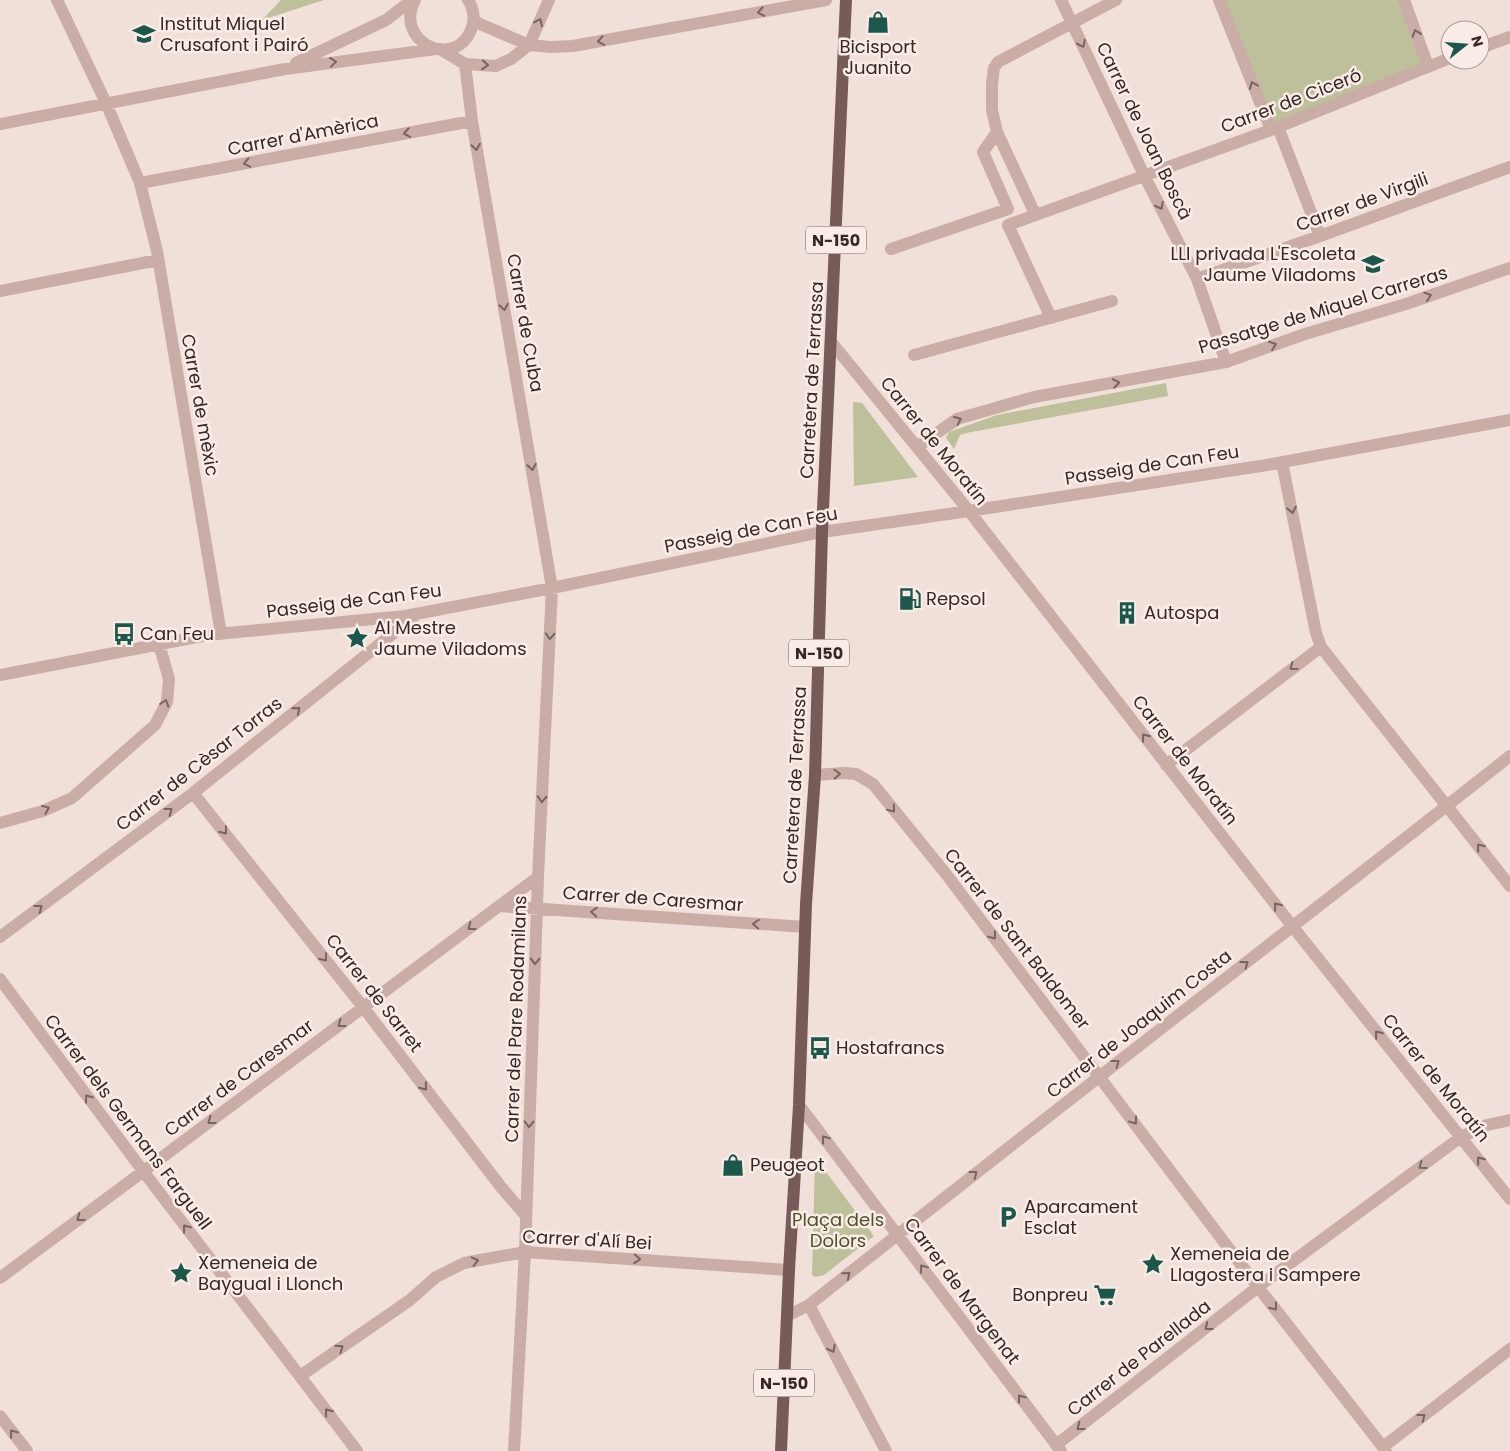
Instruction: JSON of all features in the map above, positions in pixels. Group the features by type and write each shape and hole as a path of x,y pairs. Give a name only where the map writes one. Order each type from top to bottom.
{"main road":[{"name":"Carretera de Terrassa","path":"781,1451 805,927 815,775 822,532 846,0"}],"street":[{"name":"Carrer de mèxic","path":"57,0 106,103 140,183 158,260 221,634"},
{"path":"284,69 386,20 414,0"},
{"path":"414,0 411,7 410,20 413,32 425,45 438,49 465,64 496,66 511,59 529,45 549,0"},
{"path":"468,0 474,18 529,45 550,47 573,46 826,0"},
{"path":"0,124 284,69 453,48 470,33 481,0"},
{"name":"Carrer de Joan Boscà","path":"1061,0 1144,175 1197,279 1226,362"},
{"path":"1035,214 997,132 992,110 994,68 998,62 1116,0"},
{"path":"1219,0 1320,236"},
{"path":"1404,0 1428,66"},
{"path":"1490,44 1510,37"},
{"name":"Carrer de Ciceró","path":"1052,318 1008,225 1275,128 1440,62"},
{"name":"Carrer de Cuba","path":"465,64 472,121 552,588"},
{"name":"Carrer d'Amèrica","path":"140,183 472,121"},
{"path":"891,249 1008,209 983,152 997,132"},
{"name":"Carrer de Virgili","path":"1197,279 1510,167"},
{"path":"0,291 158,260"},
{"name":"Passatge de Miquel Carreras","path":"917,447 957,419 1034,397 1226,362 1305,334 1406,304 1510,268"},
{"path":"914,355 1112,302"},
{"name":"Carrer de Moratín","path":"832,343 970,511 1293,927 1510,1198"},
{"name":"Passeig de Can Feu","path":"0,674 221,634 417,614 822,532 970,511 1282,462 1510,420"},
{"path":"1282,462 1316,633 1321,647 1448,805 1510,886"},
{"name":"Carrer del Pare Rodamilans","path":"514,1451 525,1252 538,877 552,588"},
{"name":"Carrer de Cèsar Torras","path":"0,937 193,793 417,614"},
{"path":"0,823 42,811 72,798 156,725 167,702 169,679 159,644"},
{"path":"1166,765 1321,647"},
{"name":"Carrer de Joaquim Costa","path":"787,1316 809,1306 1100,1075 1293,927 1510,756"},
{"name":"Carrer de Sant Baldomer","path":"815,775 856,774 873,784 946,874 1100,1075 1258,1287 1385,1449"},
{"name":"Carrer de Sarret","path":"193,793 363,1007 501,1187 526,1216"},
{"name":"Carrer de Caresmar","path":"0,1278 538,877"},
{"name":"Carrer de Caresmar","path":"499,906 805,927"},
{"name":"Carrer dels Germans Farguell","path":"0,980 357,1451"},
{"name":"Carrer de Margenat","path":"798,1105 1058,1448"},
{"name":"Carrer de Parellada","path":"1058,1448 1258,1287 1461,1137 1487,1125 1510,1120"},
{"name":"Carrer d'Alí Bei","path":"300,1376 410,1300 436,1278 464,1264 489,1257 525,1252 788,1270"},
{"path":"809,1306 886,1451"},
{"path":"1385,1449 1510,1349"},
{"path":"0,1416 27,1451"}],"green space":[{"path":"281,0 324,0 262,20"},
{"path":"1219,0 1404,0 1428,66 1271,130"},
{"path":"1166,383 1168,396 966,433 960,435 954,449 946,438 949,432 997,415"},
{"path":"853,402 862,403 918,477 854,486"},
{"name":"Plaça dels Dolors","path":"817,1160 874,1236 824,1275 815,1277 812,1275 815,1161"}],"place":[{"name":"Bicisport Juanito","path":"878,22"},
{"name":"Institut Miquel Crusafont i Pairó","path":"144,34"},
{"name":"LLI privada L'Escoleta Jaume Viladoms","path":"1373,264"},
{"name":"Repsol","path":"910,599"},
{"name":"Autospa","path":"1127,613"},
{"name":"Can Feu","path":"124,634"},
{"name":"Al Mestre Jaume Viladoms","path":"357,638"},
{"name":"Hostafrancs","path":"820,1048"},
{"name":"Peugeot","path":"733,1165"},
{"name":"Aparcament Esclat","path":"1008,1217"},
{"name":"Xemeneia de Llagostera i Sampere","path":"1153,1264"},
{"name":"Xemeneia de Baygual i Llonch","path":"181,1273"},
{"name":"Bonpreu","path":"1105,1295"}]}
